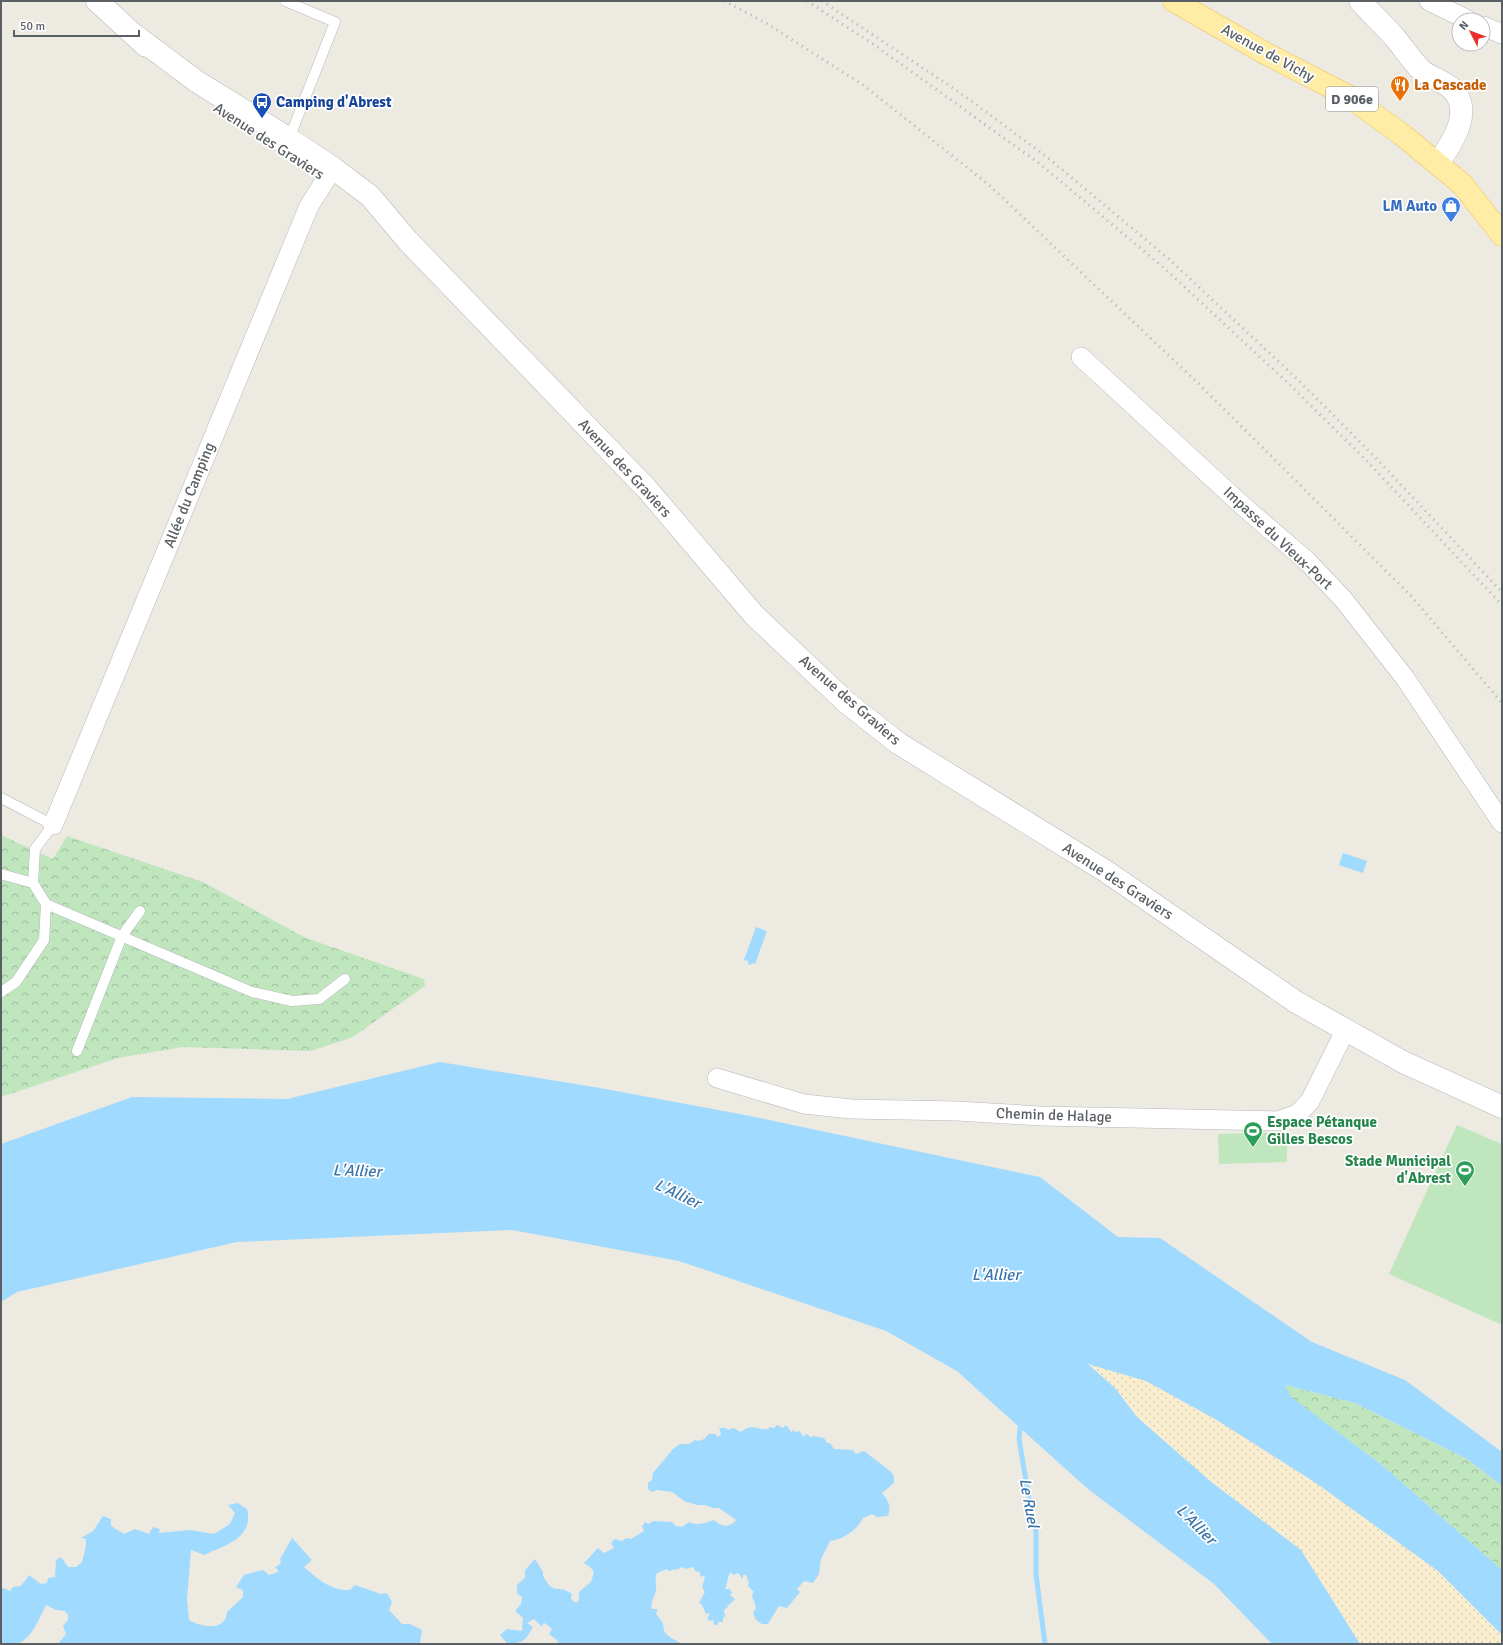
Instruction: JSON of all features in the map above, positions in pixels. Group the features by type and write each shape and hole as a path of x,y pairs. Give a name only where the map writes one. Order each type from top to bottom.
{"main road":[{"name":"Avenue de Vichy","path":"1174,1 1263,52 1348,96 1400,133 1462,184 1502,235"}],"street":[{"name":"Avenue des Graviers","path":"97,1 136,36 191,91 282,142 330,173 408,241 647,488 754,615 846,702 898,743 1107,872 1296,1002 1345,1031 1403,1062 1502,1106"},
{"path":"1360,1 1395,38 1421,70 1448,86 1456,94 1461,105 1461,122 1438,163"},
{"path":"1429,1 1452,12"},
{"path":"1491,29 1502,34"},
{"name":"Allée du Camping","path":"53,825 309,206 330,173"},
{"name":"Impasse du Vieux-Port","path":"1081,358 1243,506 1307,561 1343,599 1405,678 1502,823"},
{"name":"Chemin de Halage","path":"717,1078 804,1104 851,1109 1041,1116 1278,1120 1298,1114 1310,1101 1345,1031"},
{"name":"Avenue des Graviers","path":"1403,1062 1467,1104 1502,1120"}],"lane":[{"path":"282,142 335,22 285,1"},
{"path":"1,798 53,825 35,849 33,882 46,904 44,940 16,982 1,992"},
{"path":"1,874 33,882"},
{"path":"46,904 252,992 292,1001 319,999 345,980"},
{"path":"76,1051 122,936 140,911"}],"green space":[{"path":"1,835 53,859 67,836 203,882 306,938 424,979 425,986 353,1037 311,1051 183,1047 118,1058 1,1097"},
{"name":"Stade Municipal d'Abrest","path":"1457,1125 1502,1144 1502,1325 1389,1274"},
{"name":"Espace Pétanque Gilles Bescos","path":"1287,1132 1287,1162 1219,1164 1218,1134"},
{"path":"1285,1385 1355,1403 1467,1459 1502,1486 1502,1570 1382,1465 1290,1397"}],"sand":[{"path":"1087,1363 1146,1381 1215,1419 1316,1483 1438,1571 1502,1635 1502,1644 1360,1644 1301,1550 1210,1481 1137,1417 1115,1388"}],"water":[{"path":"1343,853 1367,861 1363,873 1339,865"},
{"path":"756,927 767,931 755,964 752,963 751,965 748,964 748,961 744,960"},
{"name":"L'Allier","path":"440,1062 600,1088 740,1114 1040,1177 1118,1237 1160,1238 1312,1342 1405,1380 1502,1452 1502,1486 1467,1459 1355,1403 1285,1385 1291,1397 1382,1465 1502,1570 1502,1635 1438,1571 1316,1483 1215,1419 1146,1381 1088,1364 1115,1388 1137,1417 1210,1481 1301,1550 1360,1644 1272,1644 1214,1584 1088,1489 957,1371 886,1331 679,1261 512,1230 237,1242 17,1292 1,1302 1,1144 132,1097 287,1099"},
{"path":"777,1425 783,1428 786,1425 792,1433 793,1430 796,1432 800,1431 803,1437 806,1434 810,1436 810,1438 813,1436 824,1438 834,1449 853,1450 856,1454 864,1451 890,1471 894,1476 894,1483 882,1493 889,1504 888,1516 877,1517 872,1514 863,1518 850,1533 830,1541 821,1559 819,1574 813,1583 804,1581 797,1589 800,1592 787,1608 779,1606 768,1624 762,1624 756,1620 753,1613 756,1608 752,1595 754,1592 748,1586 749,1583 746,1575 743,1575 742,1578 738,1573 733,1575 731,1572 725,1589 730,1589 732,1593 730,1595 735,1599 727,1605 728,1607 724,1610 725,1617 723,1618 723,1622 718,1622 718,1625 715,1625 713,1620 710,1621 707,1618 710,1614 706,1614 702,1605 699,1603 705,1592 702,1587 705,1577 700,1577 700,1573 698,1571 696,1572 692,1567 687,1569 682,1567 675,1571 677,1569 668,1571 667,1569 657,1573 656,1590 652,1602 652,1609 658,1609 656,1613 665,1632 682,1644 558,1644 557,1640 549,1634 552,1629 545,1623 542,1627 534,1619 527,1623 533,1627 527,1637 517,1644 507,1644 500,1635 507,1629 522,1631 523,1618 515,1611 521,1604 522,1597 517,1593 517,1585 525,1578 525,1570 535,1559 543,1572 543,1576 550,1586 572,1594 571,1599 576,1603 579,1600 579,1592 591,1582 594,1572 584,1563 598,1548 604,1553 614,1548 611,1543 615,1539 621,1541 627,1538 631,1539 644,1531 642,1526 645,1522 649,1524 653,1521 672,1522 676,1526 682,1527 689,1522 698,1524 714,1520 725,1526 734,1523 736,1520 719,1508 697,1505 684,1501 672,1492 657,1490 652,1492 648,1489 648,1483 652,1480 653,1473 673,1449 680,1444 689,1444 695,1440 699,1441 704,1439 709,1434 715,1434 718,1437 721,1434 719,1428 729,1430 733,1428 741,1432 752,1427 769,1429 768,1427 774,1428"},
{"path":"238,1503 247,1509 248,1519 242,1534 229,1544 204,1555 191,1550 187,1599 189,1620 206,1626 218,1625 222,1623 226,1618 227,1612 243,1597 243,1590 236,1587 244,1575 263,1570 269,1575 278,1572 275,1567 281,1564 280,1559 292,1538 312,1560 304,1567 325,1583 337,1589 343,1590 350,1590 355,1585 381,1594 387,1593 392,1602 389,1610 402,1624 410,1624 422,1630 420,1644 58,1644 66,1634 63,1626 68,1620 68,1615 65,1611 56,1610 46,1605 35,1627 23,1641 17,1644 1,1644 1,1589 4,1588 10,1591 13,1587 21,1586 29,1575 41,1584 47,1583 48,1578 55,1577 56,1560 61,1557 68,1567 76,1567 82,1562 86,1546 86,1539 81,1538 93,1531 103,1516 111,1519 111,1526 124,1534 135,1529 149,1534 153,1527 160,1529 159,1533 190,1530 214,1534 230,1524 235,1513 228,1505"}],"waterway":[{"name":"Le Ruel","path":"1021,1421 1019,1439 1036,1532 1036,1574 1045,1644"}],"railway":[{"path":"724,1 766,23 863,85 989,185 1202,387 1411,596 1502,703"},
{"path":"807,1 873,44 1040,164 1164,268 1289,384 1366,460 1502,605"},
{"path":"822,1 959,92 1047,157 1170,260 1296,378 1372,454 1502,592"}],"place":[{"name":"La Cascade","path":"1400,102"},
{"name":"Camping d'Abrest","path":"262,119"},
{"name":"LM Auto","path":"1451,223"},
{"name":"Espace Pétanque Gilles Bescos","path":"1253,1148"},
{"name":"Stade Municipal d'Abrest","path":"1465,1187"}]}
